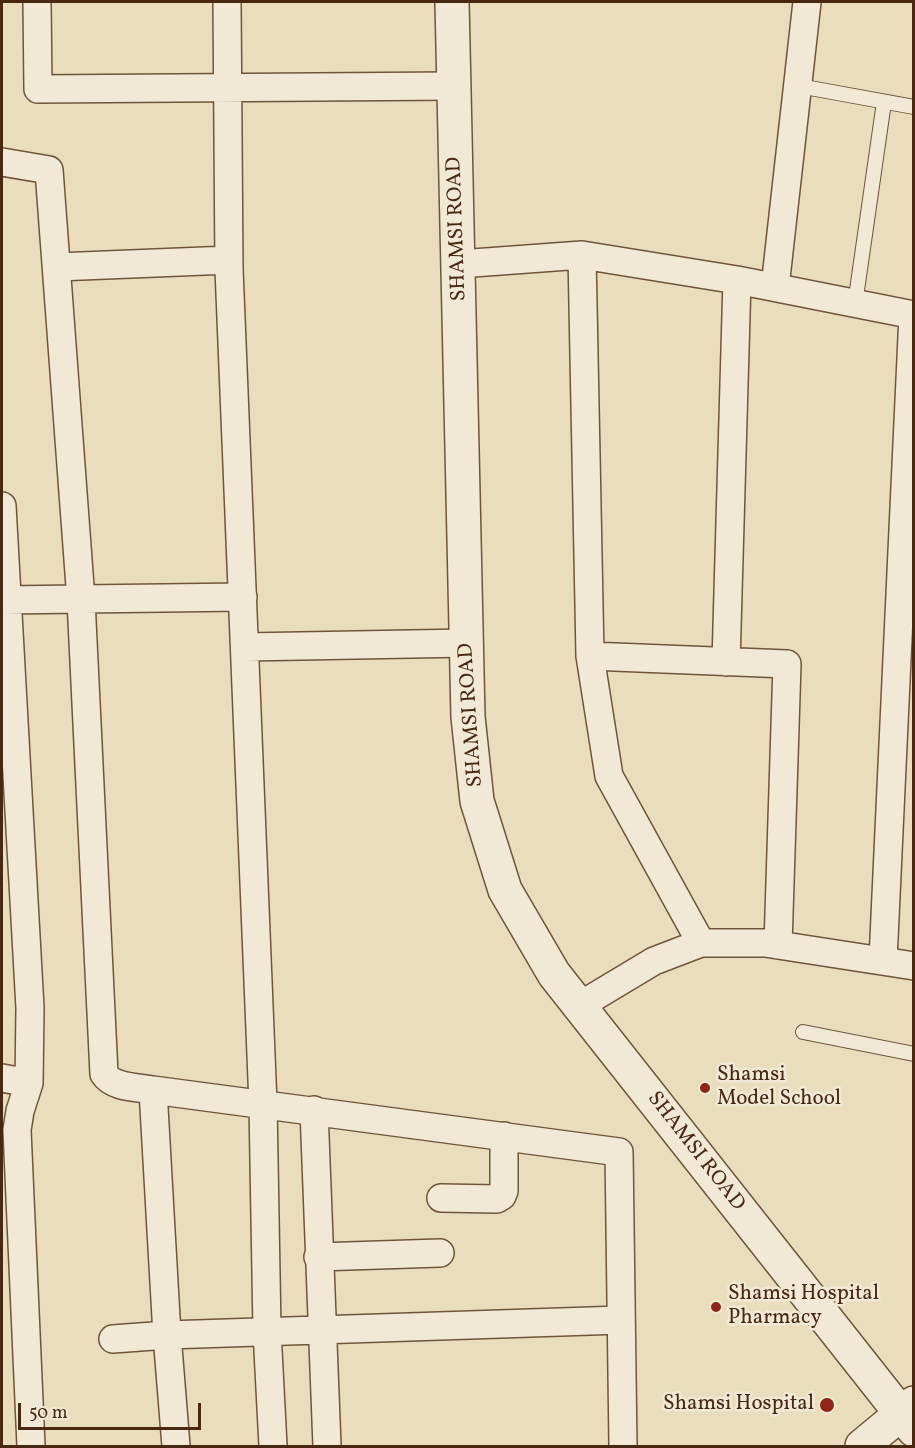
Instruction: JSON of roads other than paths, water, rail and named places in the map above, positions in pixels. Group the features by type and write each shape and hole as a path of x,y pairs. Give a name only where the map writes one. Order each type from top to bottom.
{"street":[{"path":"37,2 38,89 454,86"},
{"path":"227,2 229,260 263,1104 267,1331 273,1446"},
{"name":"SHAMSI ROAD","path":"452,2 468,717 477,801 505,890 554,974 909,1416"},
{"path":"775,287 807,2"},
{"path":"2,162 49,170 81,600 104,1074 108,1080 116,1083 153,1090 619,1152 623,1446"},
{"path":"459,264 582,255 737,280 913,315 883,960"},
{"path":"582,255 590,656 609,776 701,943"},
{"path":"57,267 229,260"},
{"path":"726,662 737,280"},
{"path":"2,506 5,600 30,1008 29,1083 17,1130 31,1446"},
{"path":"5,600 243,597"},
{"path":"245,646 467,643"},
{"path":"590,656 787,664 778,945"},
{"path":"579,1006 654,962 701,943 778,945 914,966"},
{"path":"2,1078 29,1083"},
{"path":"153,1090 167,1335 176,1446"},
{"path":"314,1110 327,1446"},
{"path":"441,1198 497,1198 502,1196 504,1191 504,1136"},
{"path":"318,1257 440,1253"},
{"path":"113,1339 267,1331 621,1320"},
{"path":"862,1446 909,1416"}],"lane":[{"path":"799,86 914,107"},
{"path":"855,304 884,102"},
{"path":"803,1032 914,1054"}],"place":[{"name":"Shamsi Model School","path":"705,1088"},
{"name":"Shamsi Hospital Pharmacy","path":"716,1307"},
{"name":"Shamsi Hospital","path":"827,1405"}]}
